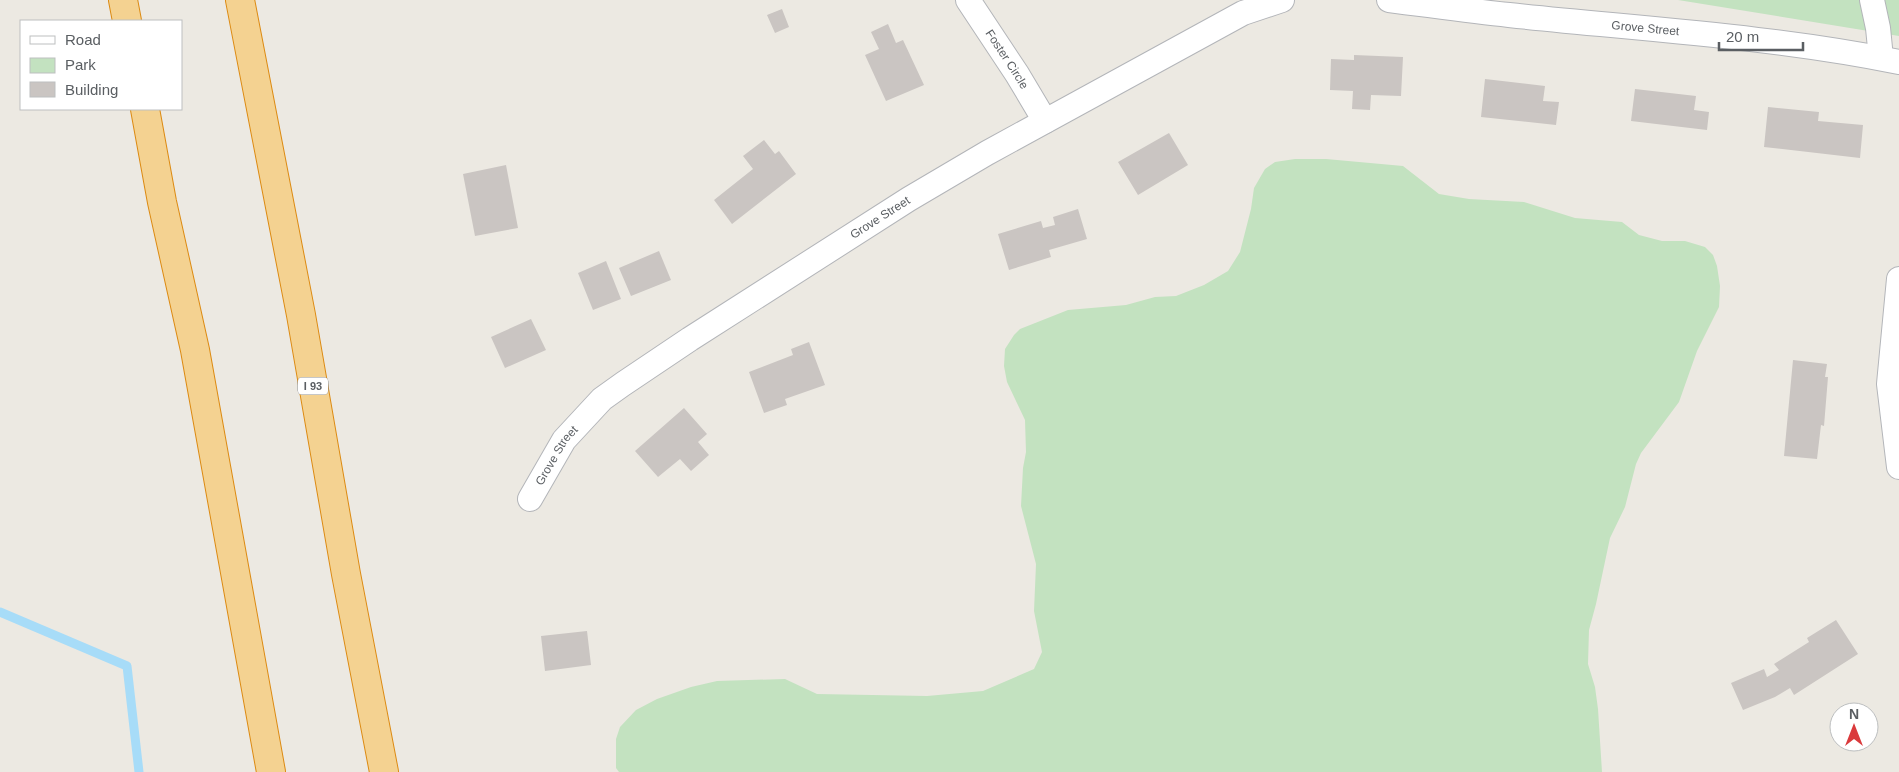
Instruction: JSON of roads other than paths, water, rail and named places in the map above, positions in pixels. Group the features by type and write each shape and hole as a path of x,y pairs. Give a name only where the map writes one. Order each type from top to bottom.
{"highway":[{"path":"123,0 127,20"},
{"name":"I 93","path":"240,0 301,315 346,574 384,772"},
{"path":"145,110 162,202 195,350 271,772"}],"street":[{"name":"Foster Circle","path":"968,0 1017,74 1045,121"},
{"name":"Grove Street","path":"530,499 564,440 602,399 690,339 909,199 1045,121 1243,13 1282,0"},
{"name":"Grove Street","path":"1389,0 1508,15 1752,39 1890,60"},
{"path":"1872,0 1878,28 1890,60"},
{"path":"1899,279 1890,384 1899,467"}],"waterway":[{"path":"0,612 127,666 139,772"}]}
